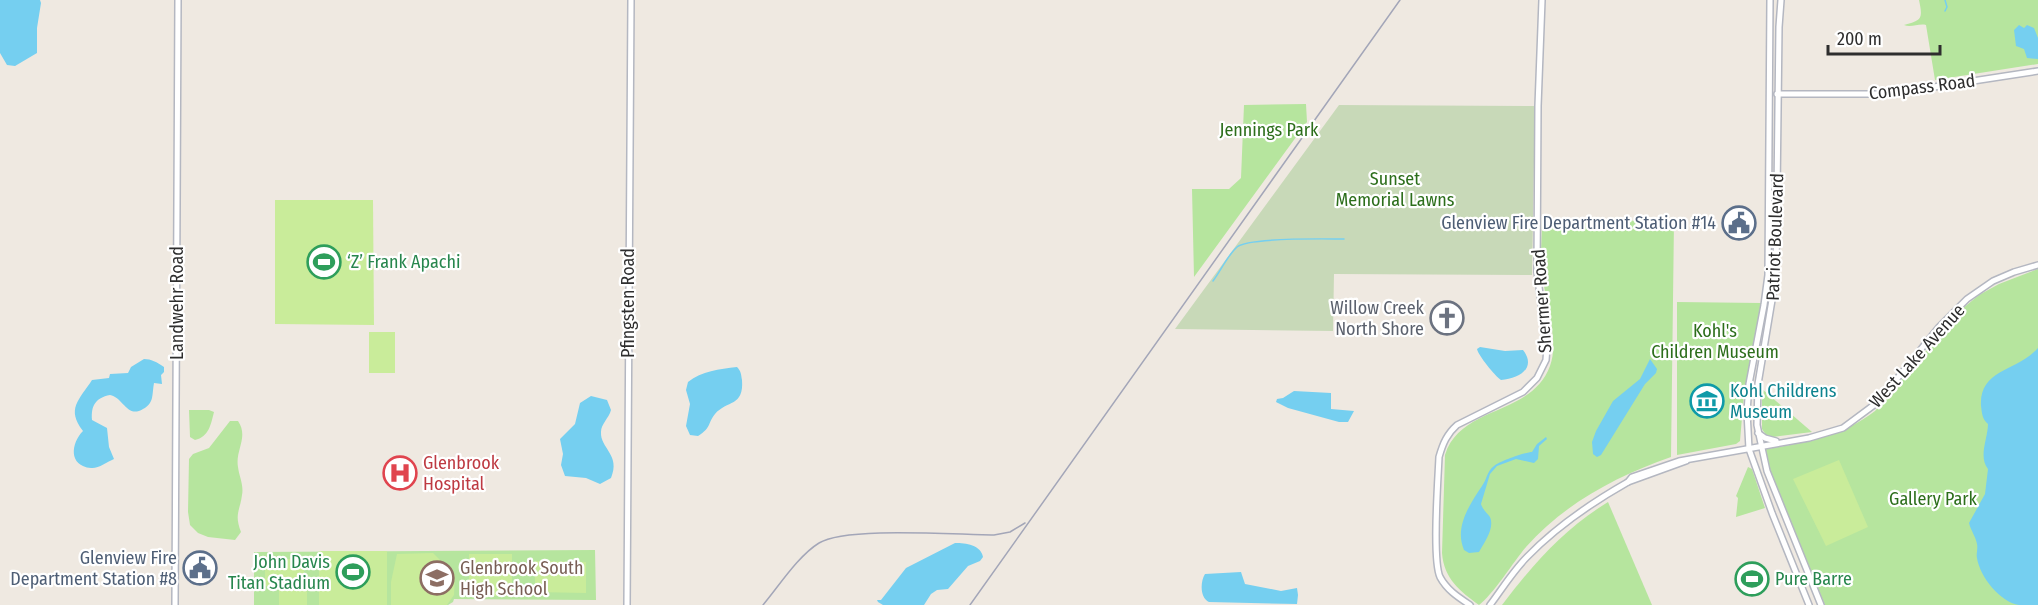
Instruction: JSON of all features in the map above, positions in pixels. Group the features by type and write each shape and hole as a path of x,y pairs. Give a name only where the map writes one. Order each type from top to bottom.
{"main road":[{"name":"Landwehr Road","path":"175,605 178,0"},
{"name":"Pfingsten Road","path":"627,605 631,0"},
{"name":"Shermer Road","path":"1470,605 1446,586 1439,574 1437,538 1439,457 1442,445 1457,425 1523,392 1537,378 1546,360 1547,347 1537,272 1538,106 1542,0"},
{"name":"Patriot Boulevard","path":"1770,0 1768,275 1749,384 1748,435 1749,449 1768,502 1809,605"},
{"name":"Patriot Boulevard","path":"1781,0 1776,276 1758,384 1756,410 1760,446 1778,503 1821,605"},
{"name":"Compass Road","path":"1770,94 1890,94 2038,71"},
{"name":"West Lake Avenue","path":"1490,605 1526,558 1556,530 1587,506 1628,482 1632,477 1679,460 1809,438 1843,428 1878,402 1939,327 1967,299 1993,281 2038,265"},
{"path":"1758,433 1768,440 1780,442"},
{"path":"1737,451 1748,435"}],"green space":[{"path":"1919,0 2038,0 2038,64 1935,80 1926,25 1904,25 1920,18"},
{"name":"Jennings Park","path":"1306,104 1307,122 1194,277 1192,189 1229,189 1241,178 1244,105"},
{"name":"Sunset Memorial Lawns","path":"1339,105 1535,106 1532,275 1334,274 1333,331 1175,329"},
{"name":"‘Z’ Frank Apachi","path":"275,200 373,200 374,325 275,324"},
{"path":"1542,220 1674,221 1671,457 1612,482 1558,517 1526,547 1479,605 1454,583 1443,562 1445,455 1453,439 1465,427 1528,394 1541,382 1550,366 1553,344 1542,271"},
{"name":"Gallery Park","path":"2038,269 2038,605 1825,605 1769,471 1763,450 1822,438 1862,420 1875,411 1962,309 1979,295 1999,284"},
{"name":"Kohl's Children Museum","path":"1677,302 1761,303 1744,394 1740,441 1736,444 1677,455"},
{"path":"369,332 395,332 395,373 369,373"},
{"path":"1762,389 1812,432 1773,437 1766,435 1762,429"},
{"path":"189,410 214,412 206,433 195,440 190,437"},
{"path":"230,421 238,421 242,433 238,455 242,488 238,517 241,532 235,540 208,537 198,533 190,525 188,512 189,459 193,454 209,448"},
{"path":"1839,460 1868,527 1826,546 1793,479"},
{"path":"1748,467 1752,469 1765,508 1736,517 1738,498 1736,496"},
{"path":"1608,502 1652,605 1502,605 1550,548 1592,512"},
{"name":"Glenbrook South High School","path":"595,550 596,600 454,599 448,605 254,605 254,552"},
{"name":"John Davis Titan Stadium","path":"319,551 387,551 387,605 319,605"},
{"path":"433,553 455,575 454,595 447,605 391,605 391,582 397,554"},
{"path":"469,554 512,554 512,596 469,596"},
{"path":"265,559 304,559 304,586 265,586"},
{"path":"535,561 586,562 586,593 535,592"},
{"path":"279,587 307,587 307,605 279,605"}],"water":[{"path":"0,0 40,0 41,3 37,28 37,53 15,66 7,65 0,53"},
{"path":"2019,25 2024,28 2027,25 2034,28 2038,38 2038,59 2027,58 2024,49 2016,46 2014,30"},
{"path":"1480,347 1505,351 1523,350 1527,356 1527,367 1520,375 1501,380 1480,356 1477,349"},
{"path":"2038,348 2038,605 2019,605 1998,594 1982,573 1976,541 1969,523 1985,494 1988,469 1984,453 1988,424 1982,413 1982,394 1992,378 2020,362"},
{"path":"144,359 154,361 164,367 161,375 162,384 154,383 151,402 138,411 133,411 110,395 97,401 93,407 92,420 107,428 109,447 114,459 91,468 78,463 75,459 74,447 83,431 75,417 79,399 92,380 109,378 110,374 128,373 131,367"},
{"path":"1650,359 1657,369 1656,373 1645,384 1601,455 1597,457 1593,454 1592,442 1596,431 1613,401 1640,379"},
{"path":"737,367 742,380 742,389 738,399 715,414 707,428 698,436 690,435 686,426 690,404 686,390 688,382 705,373"},
{"path":"1294,391 1331,393 1331,409 1354,411 1348,422 1339,422 1288,408 1276,402 1277,399"},
{"path":"591,396 607,400 611,410 601,432 614,463 613,470 611,478 600,484 586,478 565,476 561,465 563,454 560,439 575,424 580,403"},
{"path":"1546,437 1547,439 1539,446 1538,459 1534,463 1516,459 1497,466 1490,474 1481,504 1490,517 1490,531 1479,552 1469,553 1464,550 1461,541 1462,524 1490,470 1502,462 1532,452 1537,444"},
{"path":"955,543 976,547 983,557 980,561 968,566 948,589 937,590 931,594 924,605 883,605 878,602 877,600 881,600 906,568"},
{"path":"1241,572 1245,584 1281,591 1297,588 1297,604 1209,602 1206,600 1202,593 1205,574"}],"waterway":[{"path":"1945,0 1947,7 1945,11"},
{"path":"1213,281 1234,250 1244,244 1288,239 1344,239"}],"railway":[{"path":"970,605 1400,0"},
{"path":"763,605 811,549 833,538 876,533 994,535 1010,532 1025,523"}],"place":[{"name":"Glenview Fire Department Station #14","path":"1739,223"},
{"name":"‘Z’ Frank Apachi","path":"324,262"},
{"name":"Willow Creek North Shore","path":"1447,318"},
{"name":"Kohl Childrens Museum","path":"1707,401"},
{"name":"Glenbrook Hospital","path":"400,473"},
{"name":"Glenview Fire Department Station #8","path":"200,568"},
{"name":"John Davis Titan Stadium","path":"353,572"},
{"name":"Glenbrook South High School","path":"437,578"},
{"name":"Pure Barre","path":"1752,579"}]}
